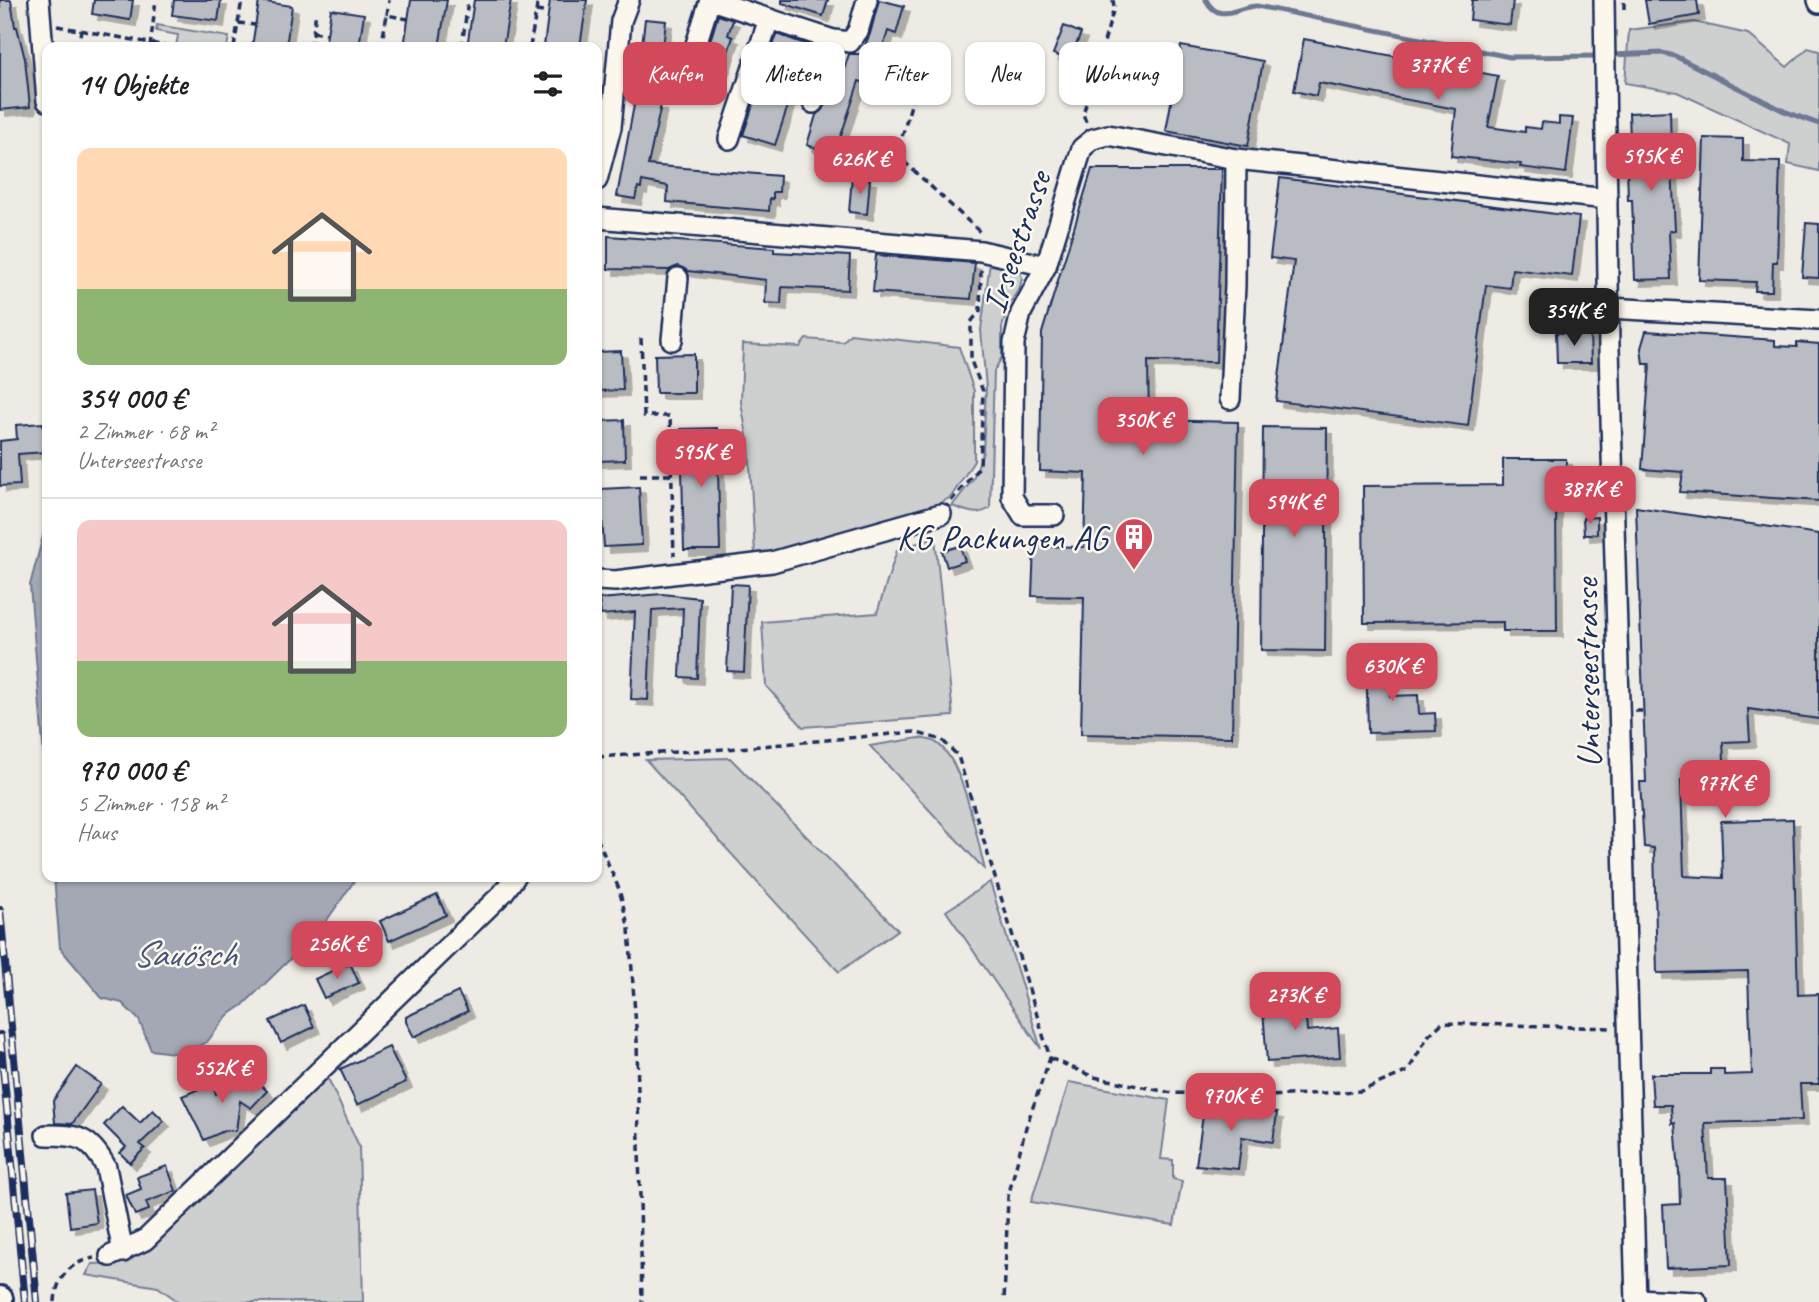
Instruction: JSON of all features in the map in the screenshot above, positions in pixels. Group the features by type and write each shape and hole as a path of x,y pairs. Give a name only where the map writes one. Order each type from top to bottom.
{"street":[{"path":"39,0 42,42"},
{"path":"602,161 611,127 621,21 628,0"},
{"path":"697,42 710,0 842,41 858,31 867,0"},
{"name":"Unterseestrasse","path":"1604,0 1609,308 1636,1301"},
{"path":"729,139 769,19"},
{"name":"Irseestrasse","path":"1054,515 1023,515 1012,497 1014,344 1021,313 1046,265 1082,148 1093,139 1108,135 1236,159 1607,200"},
{"path":"1230,399 1235,285 1236,159"},
{"path":"602,218 981,251 1046,265"},
{"path":"672,340 678,278"},
{"path":"1609,308 1819,320"},
{"path":"602,580 615,581 772,562 941,514"},
{"path":"46,1135 80,1137 100,1155 106,1167 117,1254 145,1240 511,882"},
{"path":"1636,1301 1697,1302"}],"path":[{"path":"150,42 156,0"},
{"path":"235,42 242,0"},
{"path":"382,42 389,0"},
{"path":"463,42 471,0"},
{"path":"531,42 538,0"},
{"path":"1093,139 1083,114 1114,8 1113,0"},
{"path":"536,11 548,13"},
{"path":"312,42 316,12"},
{"path":"387,15 408,19"},
{"path":"41,23 136,42"},
{"path":"238,23 255,25"},
{"path":"79,42 81,30"},
{"path":"313,32 327,34"},
{"path":"842,41 915,62 921,69 897,155 1006,256"},
{"path":"941,514 980,466 983,391 971,361 971,321 980,311 981,251"},
{"path":"641,338 644,416 670,416 675,574"},
{"path":"640,475 671,475"},
{"path":"602,757 739,748 914,732 942,740 958,756 1050,1058 1026,1127 1008,1197 1004,1302"},
{"path":"602,850 619,889 629,929 637,1041 642,1302"},
{"path":"1050,1058 1094,1077 1172,1093 1270,1096 1361,1091 1408,1071 1428,1036 1442,1023 1596,1028"},
{"path":"55,1302 59,1282 67,1270 83,1260 117,1254"}],"shaded area":[{"path":"1694,22 1748,34 1787,67 1808,48 1819,51 1819,171 1788,164 1790,144 1677,92 1625,83 1629,30"},
{"path":"157,25 229,37 228,42 177,42 178,35 156,31"},
{"path":"990,262 1013,267 1020,272 1022,278 1002,327 1002,357 994,371 990,508 976,513 952,506 973,479 983,452 986,388 981,330"},
{"path":"850,334 959,347 974,391 974,461 951,497 933,507 794,547 755,555 749,447 741,402 743,344 800,347 806,339 843,342"},
{"path":"935,537 953,716 803,727 766,686 762,622 877,613 897,550"},
{"path":"919,738 935,742 954,764 968,800 985,870 870,746"},
{"path":"730,758 898,930 839,972 646,760"},
{"path":"990,882 1041,1049 946,911"},
{"path":"327,1076 359,1146 363,1302 179,1302 158,1287 86,1275 92,1264 117,1263 151,1246"},
{"path":"1069,1082 1169,1100 1161,1159 1173,1160 1173,1179 1182,1181 1174,1225 1031,1202"}],"water":[{"path":"42,540 42,733 30,585"},
{"name":"Sauösch","path":"54,882 354,882 320,930 243,1005 227,1016 207,1042 181,1054 151,1050 139,1020 122,1003 102,998 60,948"}],"building":[{"path":"0,0 11,0 15,27 25,59 30,107 0,110"},
{"path":"94,0 133,0 130,20 92,14"},
{"path":"174,0 221,0 218,21 172,15"},
{"path":"411,0 447,0 440,42 405,42"},
{"path":"474,0 511,0 504,42 468,42"},
{"path":"550,0 587,0 581,42 545,42"},
{"path":"782,0 828,0 823,16 782,3"},
{"path":"879,0 904,6 896,34 888,31 885,42 866,42"},
{"path":"1472,0 1513,0 1510,25 1470,20"},
{"path":"1645,0 1697,0 1699,15 1649,24"},
{"path":"259,1 292,6 287,42 253,42"},
{"path":"331,9 364,14 360,42 326,42"},
{"path":"718,15 733,20 728,35 733,37 727,55 727,42 710,42"},
{"path":"645,19 666,21 664,42 642,42"},
{"path":"1064,26 1081,33 1077,42 1059,42 1059,56 1053,54"},
{"path":"777,34 800,42 774,42"},
{"path":"1304,39 1498,76 1488,127 1525,132 1525,127 1541,129 1542,122 1559,124 1559,117 1573,118 1566,173 1520,167 1521,164 1451,156 1456,109 1319,83 1316,96 1294,91"},
{"path":"1183,46 1263,61 1248,146 1166,131 1171,105 1183,105"},
{"path":"849,54 859,54 859,81 835,154 807,145 816,115 825,105 845,105 845,66"},
{"path":"634,105 661,105 648,165 780,176 779,192 773,192 769,211 667,202 668,186 642,181 635,199 617,196"},
{"path":"753,105 788,105 775,145 743,135"},
{"path":"1670,111 1671,151 1677,164 1672,168 1675,230 1669,231 1671,279 1635,280 1632,200 1628,200 1627,166 1631,166 1629,113"},
{"path":"1704,138 1743,139 1743,161 1780,162 1777,262 1773,262 1772,291 1755,291 1756,282 1699,280"},
{"path":"1092,169 1222,169 1216,362 1148,361 1149,420 1238,422 1232,737 1081,734 1084,597 1032,596 1034,546 1084,547 1086,473 1040,471 1042,333"},
{"path":"852,177 870,179 867,214 849,212"},
{"path":"1280,178 1579,217 1572,276 1512,269 1510,288 1486,285 1468,426 1276,401 1294,261 1270,258"},
{"path":"1806,223 1819,224 1819,278 1802,277"},
{"path":"608,236 774,248 774,252 850,256 848,290 782,287 781,304 765,303 766,280 688,271 678,266 669,270 608,269"},
{"path":"876,255 975,263 971,299 873,292"},
{"path":"1646,331 1775,340 1775,346 1797,347 1797,342 1819,344 1819,501 1680,492 1683,472 1642,469 1650,364 1643,364 1641,348"},
{"path":"1590,332 1591,363 1557,363 1556,333"},
{"path":"621,351 623,390 602,391 602,352"},
{"path":"694,354 694,393 656,393 655,355"},
{"path":"624,420 625,460 602,461 602,421"},
{"path":"42,423 42,452 18,454 20,485 0,486 0,441 17,439 16,425"},
{"path":"1263,427 1327,428 1325,651 1261,650"},
{"path":"717,428 720,550 684,550 681,429"},
{"path":"1503,459 1566,459 1566,499 1556,499 1557,631 1503,631 1503,622 1364,623 1363,486 1503,485"},
{"path":"639,487 642,545 604,547 602,489"},
{"path":"1636,507 1819,534 1819,719 1748,709 1750,741 1723,742 1725,778 1681,780 1684,876 1723,878 1721,821 1793,819 1798,995 1819,994 1819,1084 1800,1084 1802,1120 1705,1123 1708,1178 1727,1178 1731,1265 1666,1268 1663,1205 1680,1204 1679,1173 1671,1105 1653,1105 1651,1074 1710,1074 1710,1069 1724,1069 1724,1075 1752,1074 1748,971 1657,973 1654,848 1644,847 1640,782 1646,782"},
{"path":"1597,517 1597,534 1584,535 1583,518"},
{"path":"960,546 965,561 947,567 942,551"},
{"path":"731,584 748,585 744,672 727,671"},
{"path":"662,594 700,598 697,678 680,677 683,608 652,610 648,700 631,699 635,612 602,615 602,599"},
{"path":"1389,654 1390,696 1418,695 1419,714 1435,713 1436,731 1368,733 1366,655"},
{"path":"437,895 446,915 389,941 380,921"},
{"path":"345,965 351,965 359,983 324,998 315,979"},
{"path":"458,992 468,1011 414,1037 406,1017"},
{"path":"1304,994 1307,1031 1338,1028 1340,1057 1267,1062 1262,997"},
{"path":"304,1005 314,1027 281,1043 270,1021"},
{"path":"389,1047 406,1082 357,1105 340,1069"},
{"path":"77,1067 101,1084 72,1124 55,1123 53,1101"},
{"path":"233,1074 241,1081 250,1074 267,1091 251,1108 240,1101 236,1131 226,1130 204,1140 182,1096 211,1084 216,1094"},
{"path":"1205,1101 1277,1113 1273,1142 1242,1137 1238,1169 1196,1165"},
{"path":"122,1106 140,1123 153,1110 164,1121 140,1144 145,1148 130,1163 120,1153 126,1147 104,1125"},
{"path":"167,1166 176,1191 146,1202 149,1210 135,1215 126,1195 141,1189 137,1177"},
{"path":"92,1190 97,1223 70,1227 66,1193"}],"waterway":[{"path":"1206,0 1211,7 1223,13 1257,6 1510,57 1600,56"},
{"path":"1610,55 1662,53 1675,56 1784,111 1819,124"}],"railway":[{"path":"0,910 37,1302"},
{"path":"0,1035 25,1302"}],"place":[{"name":"KG Packungen AG","path":"1134,571"}]}
